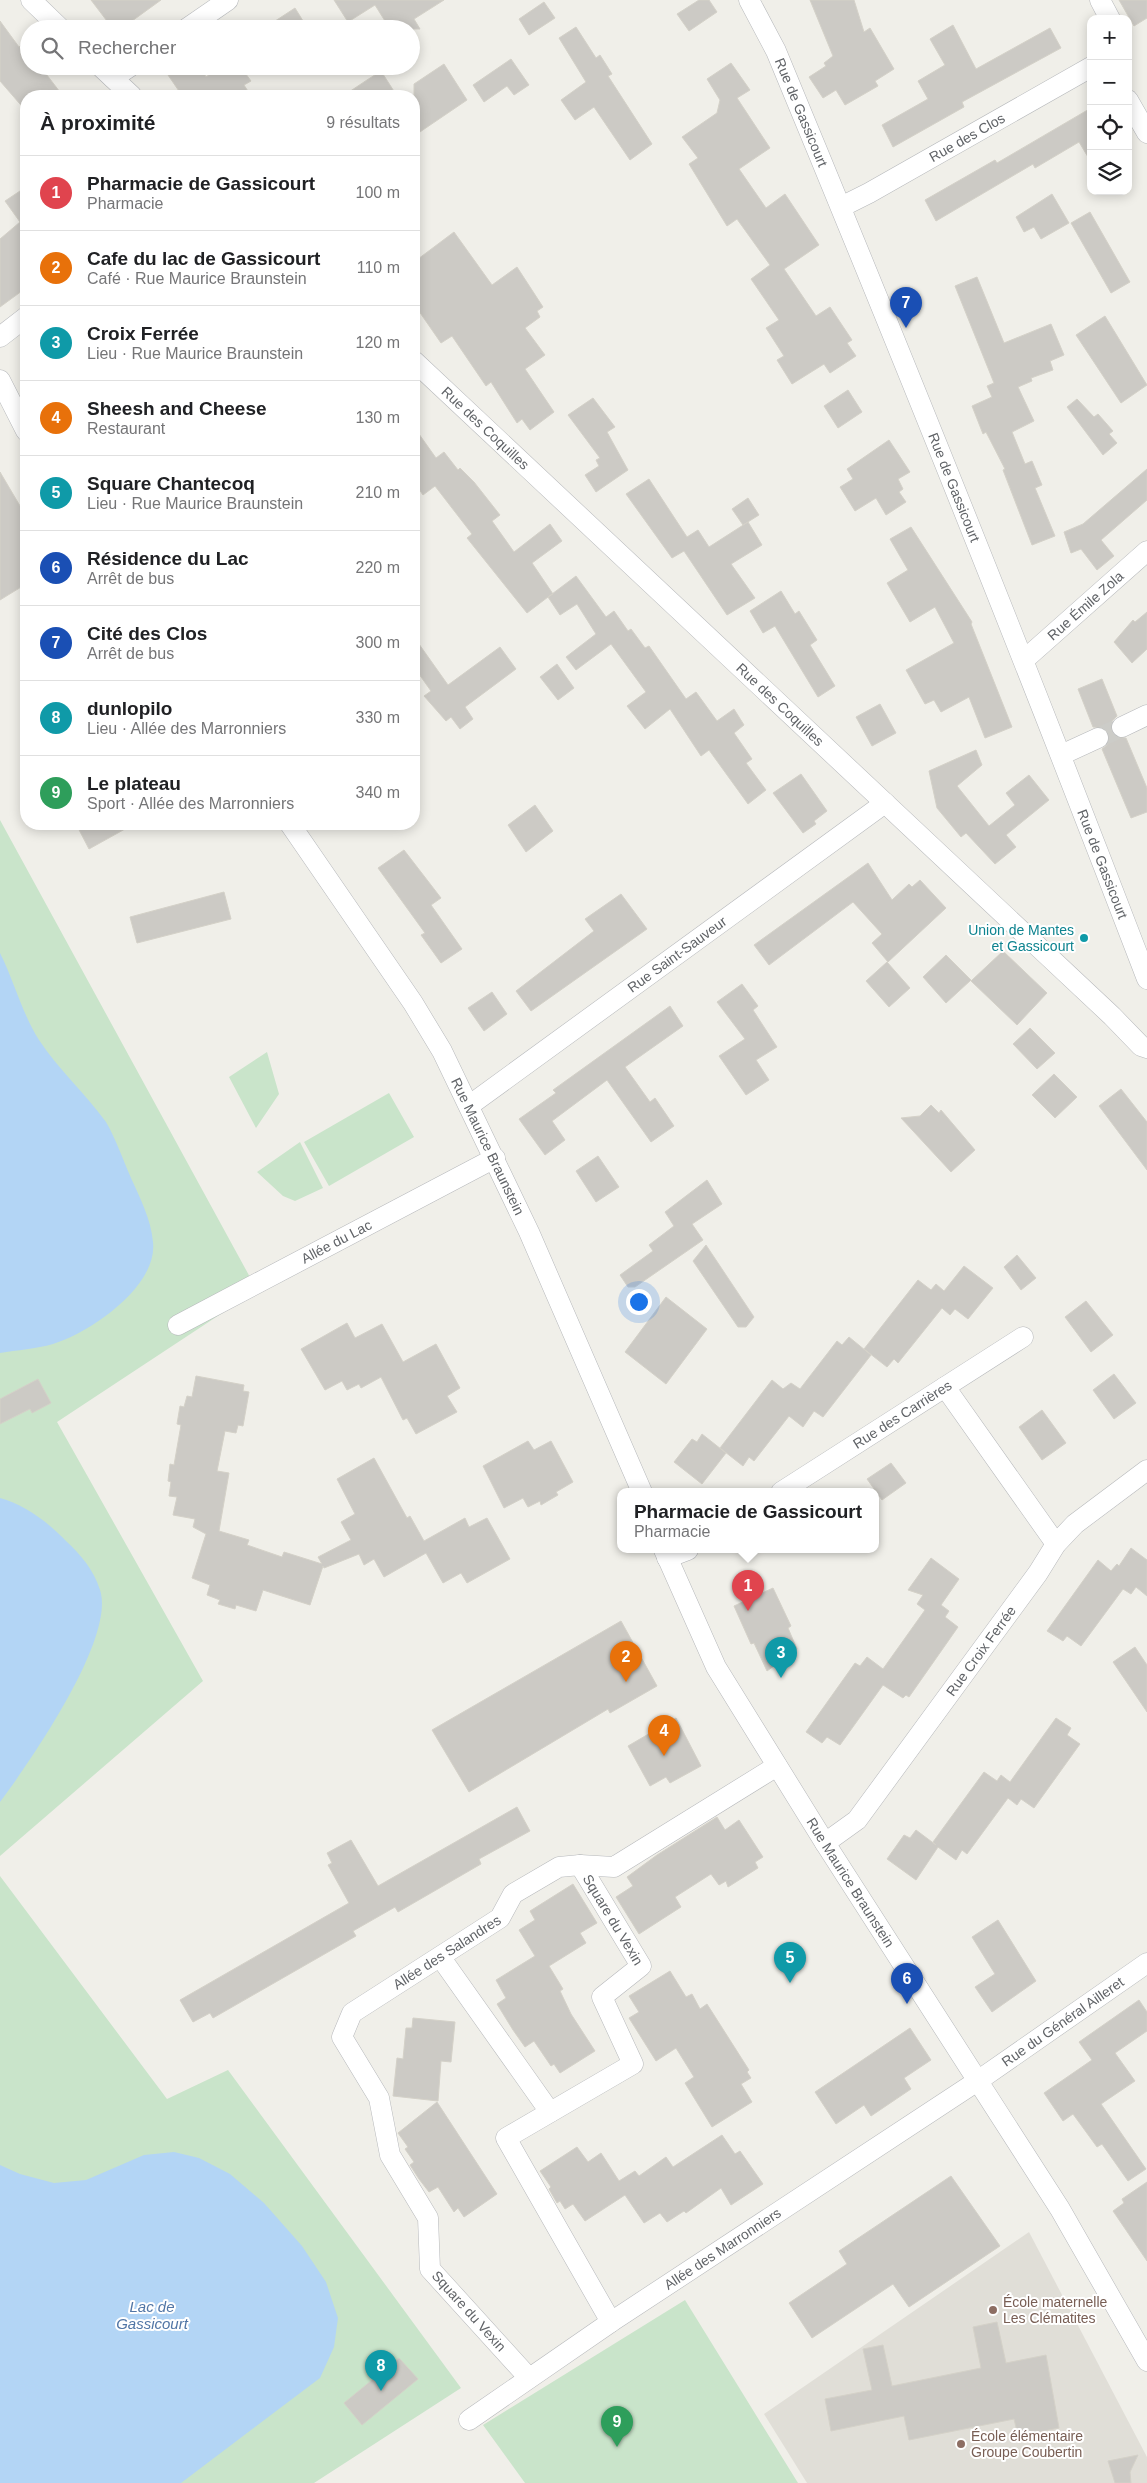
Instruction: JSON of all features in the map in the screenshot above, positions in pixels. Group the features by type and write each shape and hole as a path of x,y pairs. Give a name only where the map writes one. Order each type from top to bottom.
{"street":[{"path":"31,0 52,20"},
{"path":"199,20 228,0"},
{"name":"Rue de Gassicourt","path":"749,0 776,51 841,207 1024,660 1147,979"},
{"path":"1100,0 1108,15"},
{"name":"Rue des Clos","path":"841,207 1087,69"},
{"path":"110,75 126,90"},
{"path":"1131,105 1147,133"},
{"path":"0,337 20,322"},
{"name":"Rue des Coquilles","path":"420,367 1141,1046 1147,1048"},
{"path":"0,380 20,419"},
{"name":"Rue Émile Zola","path":"1024,660 1147,551"},
{"path":"1122,727 1147,715"},
{"path":"1061,755 1098,738"},
{"name":"Rue Saint-Sauveur","path":"470,1105 885,803"},
{"name":"Rue Maurice Braunstein","path":"294,830 413,1003 442,1051 495,1158 640,1488"},
{"name":"Allée du Lac","path":"178,1325 495,1158"},
{"name":"Rue des Carrières","path":"787,1488 1023,1337"},
{"path":"945,1387 1056,1544"},
{"name":"Rue Croix Ferrée","path":"825,1843 857,1820 1038,1573 1056,1544 1075,1524 1147,1470"},
{"name":"Rue Maurice Braunstein","path":"666,1554 716,1667 825,1843 979,2080 1060,2209 1147,2361"},
{"name":"Allée des Salandres","path":"379,2098 342,2037 352,2013 441,1958 500,1918 514,1894 559,1867 580,1865 614,1867 777,1766"},
{"name":"Square du Vexin","path":"580,1865 642,1966 602,1997 633,2064 506,2138 611,2322"},
{"path":"441,1958 550,2112"},
{"name":"Rue du Général Ailleret","path":"979,2080 1147,1963"},
{"name":"Allée des Marronniers","path":"469,2420 611,2322 979,2080"},
{"name":"Square du Vexin","path":"379,2098 390,2155 428,2218 430,2269 529,2378"}],"shaded area":[{"path":"1029,2232 1147,2457 1147,2483 807,2483 764,2414"}],"green space":[{"path":"0,820 257,1290 57,1422 203,1681 0,1856"},
{"path":"267,1052 279,1094 256,1128 229,1077"},
{"path":"389,1093 414,1137 329,1186 304,1142"},
{"path":"300,1142 323,1188 295,1201 283,1196 257,1172"},
{"path":"0,1876 167,2099 228,2070 461,2388 314,2483 0,2483"},
{"path":"685,2300 798,2483 525,2483 483,2425"}],"water":[{"path":"0,953 39,1040 98,1111 110,1129 145,1209 153,1242 152,1259 145,1275 133,1291 102,1319 85,1330 53,1344 0,1353"},
{"path":"0,1498 36,1515 77,1552 91,1569 100,1590 102,1611 95,1638 83,1668 67,1699 31,1759 0,1802"},
{"name":"Lac de Gassicourt","path":"174,2152 199,2158 230,2174 264,2203 302,2246 326,2282 338,2318 334,2347 320,2378 181,2483 0,2483 0,2165 20,2174 54,2183 86,2180 144,2155"}],"building":[{"path":"91,0 161,0 133,20 106,20"},
{"path":"334,0 444,0 415,20 384,20 375,5 351,20 347,20"},
{"path":"699,0 709,0 717,12 689,31 677,14"},
{"path":"810,0 854,0 864,32 870,28 894,69 875,81 878,86 845,105 836,90 823,98 809,77 826,66 824,63 833,56"},
{"path":"1119,0 1147,0 1147,18 1134,26 1132,15 1128,15"},
{"path":"544,2 555,18 529,35 519,19"},
{"path":"295,8 302,20 277,20"},
{"path":"0,21 20,46 20,75 47,75 58,90 20,90 20,104 0,81"},
{"path":"953,25 976,69 1050,28 1061,48 962,102 964,107 893,147 882,125 928,99 918,81 945,65 930,39"},
{"path":"576,27 596,58 600,55 612,74 608,76 652,144 630,160 594,107 575,120 561,100 586,82 559,38"},
{"path":"511,59 529,85 514,95 507,86 484,102 473,85"},
{"path":"731,63 750,90 737,98 770,148 739,169 766,208 785,194 819,245 784,269 816,316 830,307 852,340 847,343 856,356 830,373 824,364 792,384 777,360 784,356 766,328 779,320 751,279 770,265 737,219 727,226 689,164 698,158 682,137 717,113 720,100 707,79"},
{"path":"444,64 467,100 420,132 420,90 414,90 414,84"},
{"path":"168,75 205,75 206,77 209,75 247,75 251,81 244,85 247,90 178,90"},
{"path":"375,75 384,75 393,90 352,90"},
{"path":"1087,110 1087,155 1079,142 1035,168 1033,164 936,221 925,200 995,160 997,163"},
{"path":"20,191 20,222 5,201"},
{"path":"1052,194 1069,223 1041,239 1034,227 1024,232 1016,217"},
{"path":"1090,212 1130,282 1111,293 1071,223"},
{"path":"20,222 20,292 0,307 0,239"},
{"path":"454,232 492,285 517,267 543,307 537,311 540,317 525,328 545,355 525,369 554,412 530,430 522,419 517,423 491,382 486,386 452,336 441,343 420,313 420,258"},
{"path":"977,277 1004,343 1051,324 1064,355 1050,361 1053,370 1031,378 1032,381 1018,387 1034,421 1012,432 1025,464 1032,461 1042,485 1035,488 1055,536 1032,545 1003,470 1005,469 986,432 983,434 972,406 992,397 987,386 994,383 955,286"},
{"path":"1105,316 1147,385 1121,403 1076,335"},
{"path":"848,390 862,412 838,428 824,406"},
{"path":"593,398 615,427 607,432 628,470 596,492 585,475 599,466 596,460 600,458 568,415"},
{"path":"1077,399 1094,417 1098,414 1113,431 1109,434 1117,443 1103,455 1067,407"},
{"path":"420,435 436,458 444,452 458,470 460,468 474,482 500,515 492,521 514,552 550,524 562,541 532,563 553,594 576,576 606,617 614,611 628,631 631,629 645,648 649,646 686,699 696,692 717,721 734,709 744,725 734,733 752,759 746,763 766,790 748,804 709,750 701,756 670,709 645,729 627,706 646,692 611,644 576,670 566,657 596,634 577,604 560,615 548,597 527,613 467,538 472,534 435,486 423,495 420,491"},
{"path":"889,440 910,472 898,479 903,489 899,492 906,502 886,515 876,498 855,511 840,487 853,479 847,469"},
{"path":"1147,469 1147,500 1101,540 1114,556 1097,570 1081,549 1071,553 1064,532 1083,524"},
{"path":"0,472 20,506 20,588 0,600"},
{"path":"649,479 687,537 698,530 709,547 748,522 762,545 731,564 755,598 727,615 684,551 672,558 626,494"},
{"path":"748,498 759,515 743,525 732,509"},
{"path":"911,527 972,622 971,624 1012,727 985,738 969,697 941,712 934,700 925,704 906,670 954,643 935,607 910,622 887,583 908,570 890,539"},
{"path":"781,591 795,614 799,611 817,640 810,645 835,686 818,697 775,626 763,633 750,611"},
{"path":"1147,612 1147,649 1132,663 1114,642 1133,620 1135,622"},
{"path":"420,645 448,685 500,647 516,669 465,707 473,719 460,729 451,717 446,721 424,696 431,691 420,675"},
{"path":"557,664 574,688 558,700 540,677"},
{"path":"1102,679 1117,716 1112,721 1111,732 1116,737 1126,738 1147,788 1147,812 1131,818 1102,749 1108,744 1109,734 1104,728 1093,727 1078,689"},
{"path":"880,704 896,733 872,746 856,717"},
{"path":"976,750 982,765 957,786 989,826 1015,805 1006,793 1029,775 1049,800 1006,835 1016,847 995,864 966,833 961,837 937,808 929,771"},
{"path":"801,774 827,811 814,821 816,824 803,833 773,793"},
{"path":"535,805 553,831 526,852 508,825"},
{"path":"79,830 123,830 89,849"},
{"path":"404,850 441,898 431,905 462,949 441,963 421,935 425,933 378,868"},
{"path":"868,863 892,900 909,884 912,887 920,880 946,908 888,962 872,943 882,934 853,902 769,965 754,945"},
{"path":"224,892 231,919 137,943 130,917"},
{"path":"621,894 647,929 531,1011 516,991 594,931 585,919"},
{"path":"1003,951 1047,993 1017,1025 971,981"},
{"path":"946,955 971,980 946,1003 923,977"},
{"path":"887,962 910,988 889,1007 866,981"},
{"path":"742,984 758,1006 753,1010 777,1047 756,1060 769,1080 746,1095 719,1056 745,1039 717,1002"},
{"path":"492,992 507,1014 484,1031 468,1008"},
{"path":"670,1006 683,1026 625,1067 650,1102 655,1098 674,1126 651,1142 607,1080 552,1121 565,1140 545,1155 519,1119 556,1093 553,1090"},
{"path":"1030,1028 1055,1053 1037,1069 1013,1044"},
{"path":"1054,1074 1077,1097 1055,1118 1032,1095"},
{"path":"1121,1089 1147,1122 1147,1170 1099,1106"},
{"path":"931,1105 939,1113 941,1110 975,1150 951,1172 901,1118 920,1116"},
{"path":"598,1156 619,1187 596,1202 576,1171"},
{"path":"707,1180 722,1204 692,1224 703,1240 635,1287 628,1287 620,1275 653,1251 649,1245 674,1226 665,1212"},
{"path":"706,1245 754,1317 746,1327 738,1327 693,1261"},
{"path":"1017,1255 1036,1278 1021,1290 1004,1267"},
{"path":"964,1266 993,1288 968,1319 955,1309 950,1315 942,1308 898,1363 894,1359 887,1367 864,1349 918,1280 931,1290 936,1284 944,1291"},
{"path":"666,1297 707,1329 666,1384 625,1352"},
{"path":"1086,1301 1113,1335 1091,1352 1065,1317"},
{"path":"347,1323 355,1338 382,1324 403,1362 436,1344 460,1388 447,1396 457,1412 416,1434 407,1418 403,1420 381,1377 361,1388 359,1384 347,1390 342,1381 325,1390 301,1349"},
{"path":"849,1337 871,1355 823,1417 814,1411 803,1427 789,1416 754,1461 749,1457 743,1466 720,1448 772,1380 783,1389 791,1383 800,1389 837,1341 842,1345"},
{"path":"1114,1374 1136,1403 1114,1419 1093,1390"},
{"path":"196,1376 244,1385 243,1391 249,1392 243,1426 238,1425 236,1433 225,1431 217,1471 229,1473 219,1531 249,1540 247,1545 282,1557 284,1552 322,1564 318,1557 351,1540 341,1522 355,1514 337,1479 374,1458 407,1518 410,1516 424,1541 465,1518 469,1527 487,1518 510,1559 467,1583 461,1573 443,1583 426,1553 384,1577 374,1559 364,1565 359,1554 324,1568 323,1566 310,1605 263,1590 256,1611 236,1605 235,1609 218,1604 220,1600 207,1595 210,1585 192,1578 206,1534 193,1527 195,1519 173,1515 177,1497 169,1496 171,1482 168,1481 170,1464 174,1465 181,1425 177,1424 180,1406 184,1407 187,1396 192,1397"},
{"path":"38,1379 51,1403 32,1413 30,1409 0,1424 0,1399"},
{"path":"1042,1410 1066,1443 1042,1460 1019,1427"},
{"path":"702,1434 726,1453 702,1484 674,1462 692,1439 697,1442"},
{"path":"528,1441 534,1450 551,1441 573,1482 556,1492 558,1495 541,1505 540,1501 528,1507 523,1498 504,1508 483,1466"},
{"path":"891,1463 906,1483 882,1500 879,1496 879,1488 873,1488 867,1479"},
{"path":"1131,1548 1147,1560 1147,1596 1136,1587 1131,1594 1123,1589 1081,1646 1067,1636 1063,1641 1047,1631 1098,1560 1111,1571 1117,1564 1119,1566"},
{"path":"931,1558 959,1579 941,1605 949,1611 945,1617 958,1627 909,1697 906,1695 903,1698 883,1685 840,1745 827,1737 822,1743 806,1732 855,1663 860,1666 867,1657 883,1669 925,1610 917,1604 923,1595 908,1590"},
{"path":"773,1588 791,1626 788,1628 797,1649 767,1671 754,1643 751,1644 734,1606"},
{"path":"621,1621 657,1686 610,1713 608,1709 469,1792 432,1730"},
{"path":"1135,1647 1147,1665 1147,1712 1113,1662"},
{"path":"676,1718 701,1766 670,1783 666,1777 650,1786 628,1746"},
{"path":"1056,1718 1071,1728 1067,1735 1080,1744 1034,1808 1021,1799 1017,1805 1008,1798 967,1854 962,1850 956,1860 938,1847 916,1880 887,1859 904,1835 910,1838 916,1830 936,1845 933,1842 984,1772 997,1781 1001,1775 1010,1782"},
{"path":"517,1807 530,1831 479,1859 481,1864 398,1912 395,1907 353,1931 356,1936 213,2018 210,2013 193,2022 180,2000 349,1903 328,1865 332,1863 327,1853 351,1840 378,1886"},
{"path":"717,1817 725,1830 739,1820 763,1857 755,1862 758,1868 728,1887 726,1881 719,1885 711,1874 675,1897 681,1907 639,1934 616,1897 633,1886 627,1877 657,1855"},
{"path":"573,1884 597,1923 580,1933 586,1943 549,1966 563,1989 560,1991 571,2014 595,2051 560,2073 554,2064 551,2066 534,2041 525,2047 513,2030 497,2004 506,1998 496,1980 535,1956 519,1930 535,1920 530,1911"},
{"path":"998,1920 1036,1981 992,2012 975,1987 995,1974 972,1937"},
{"path":"670,1971 686,1997 692,1994 700,2009 707,2004 749,2070 747,2072 751,2078 741,2084 752,2102 712,2127 685,2083 694,2077 676,2048 656,2061 629,2018 639,2012 629,1996"},
{"path":"1139,2000 1147,2012 1147,2031 1115,2053 1135,2081 1101,2104 1146,2169 1128,2181 1102,2144 1097,2147 1073,2114 1063,2121 1044,2093 1092,2060 1079,2042"},
{"path":"413,2018 455,2022 451,2062 441,2061 438,2101 393,2096 397,2058 403,2059 406,2028 412,2028"},
{"path":"910,2028 931,2060 904,2078 911,2089 871,2116 864,2105 836,2124 815,2092"},
{"path":"437,2102 497,2194 464,2217 458,2208 454,2212 438,2187 429,2192 410,2165 414,2162 405,2149 408,2147 398,2133"},
{"path":"722,2135 735,2154 740,2151 763,2184 731,2205 721,2188 686,2213 684,2211 667,2222 660,2213 644,2223 625,2195 585,2221 573,2204 565,2209 560,2201 557,2203 549,2189 551,2187 540,2171 577,2147 588,2162 601,2153 619,2181 635,2171 639,2176 666,2157 673,2167"},
{"path":"951,2176 1000,2246 909,2307 893,2284 812,2338 789,2303 847,2264 839,2251"},
{"path":"1147,2182 1147,2261 1113,2211 1124,2203 1122,2199"},
{"path":"997,2322 1006,2363 1046,2355 1059,2428 1018,2436 1014,2419 909,2440 904,2416 831,2431 825,2399 872,2390 863,2349 883,2345 892,2386 981,2368 973,2327"},
{"path":"399,2358 418,2379 362,2425 344,2403"},
{"path":"1138,2455 1130,2472 1131,2483 1115,2483 1108,2461"}],"tunnel":[{"path":"1098,738 1122,727"}],"place":[{"name":"Cité des Clos","path":"906,328"},
{"name":"Union de Mantes et Gassicourt","path":"1084,938"},
{"name":"Pharmacie de Gassicourt","path":"748,1611"},
{"name":"Croix Ferrée","path":"781,1678"},
{"name":"Cafe du lac de Gassicourt","path":"626,1682"},
{"name":"Sheesh and Cheese","path":"664,1756"},
{"name":"Square Chantecoq","path":"790,1983"},
{"name":"Résidence du Lac","path":"907,2004"},
{"name":"École maternelle Les Clématites","path":"993,2310"},
{"name":"dunlopilo","path":"381,2391"},
{"name":"École élémentaire Groupe Coubertin","path":"961,2444"},
{"name":"Le plateau","path":"617,2447"}]}
